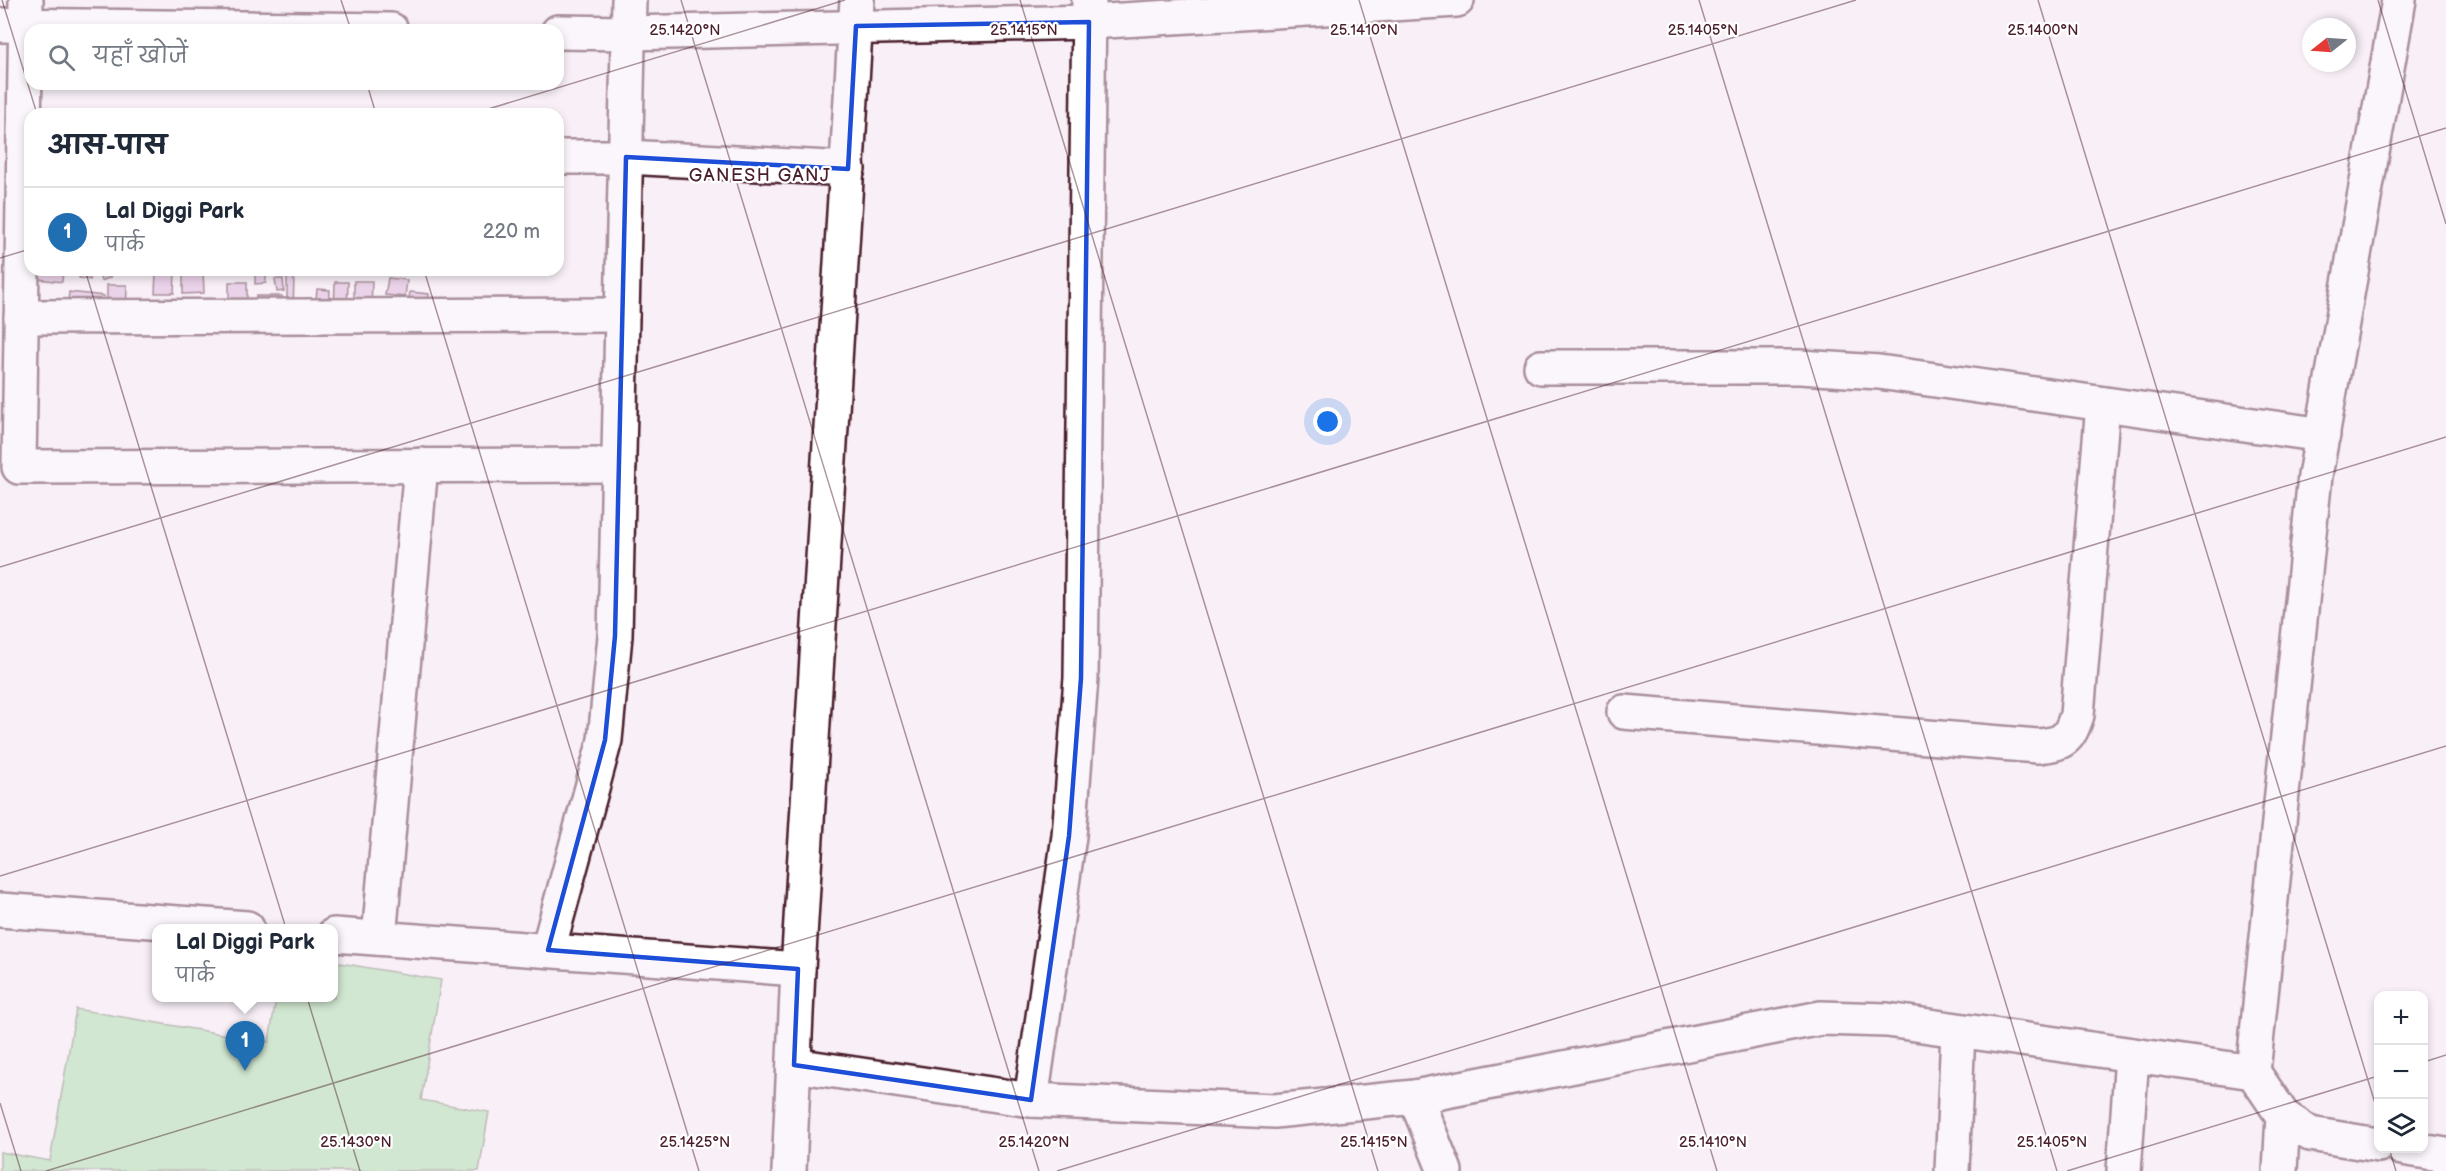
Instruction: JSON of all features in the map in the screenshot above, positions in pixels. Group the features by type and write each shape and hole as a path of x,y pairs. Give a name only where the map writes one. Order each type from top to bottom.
{"street":[{"path":"548,950 605,740 615,636 629,0"},
{"path":"564,32 629,33 856,13 1089,11 1457,0"},
{"path":"2374,1144 2310,1134 2283,1116 2253,1072 2313,488 2399,0"},
{"path":"1031,1100 1069,836 1081,678 1089,11"},
{"path":"789,1171 798,969 856,13"},
{"path":"24,117 17,17 218,24"},
{"path":"564,158 626,157 848,169"},
{"path":"24,171 11,221 21,317 10,467 619,465"},
{"path":"21,317 622,315"},
{"path":"1541,367 1800,367 1879,372 2323,435"},
{"path":"1624,712 2037,746 2057,744 2071,734 2077,715 2103,404"},
{"path":"379,938 421,465"},
{"path":"0,910 192,924"},
{"path":"338,935 798,969"},
{"path":"794,1065 1031,1100 1274,1111 1415,1097 1821,1018 1887,1020 2253,1072"},
{"path":"1952,1171 1958,1031"},
{"path":"2124,1171 2132,1055"},
{"path":"1415,1097 1445,1171"},
{"path":"2280,1171 2283,1116"},
{"path":"2428,1153 2446,1155"}],"highlighted area":[{"path":"1089,22 1081,678 1069,836 1031,1100 794,1065 798,969 548,950 605,740 615,636 626,157 848,169 856,26"}],"green space":[{"path":"338,963 441,980 421,1100 489,1112 479,1171 0,1171 0,1152 50,1161 76,1009 269,1042 275,1002 338,1002"}],"building":[{"path":"31,276 62,276 62,282 31,278"},
{"path":"79,276 91,276 90,280 79,278"},
{"path":"100,276 111,276 111,277 101,281"},
{"path":"156,276 175,276 174,293 155,293"},
{"path":"183,276 203,276 204,293 183,294"},
{"path":"255,276 266,276 266,283 255,284"},
{"path":"287,276 294,276 293,313 287,313"},
{"path":"388,278 407,280 405,297 385,295"},
{"path":"275,279 283,279 284,291 277,292"},
{"path":"354,281 372,281 371,311 354,311"},
{"path":"229,282 247,282 247,314 229,302"},
{"path":"335,282 348,282 347,313 334,313"},
{"path":"107,285 127,285 126,316 107,315"},
{"path":"317,289 330,290 329,311 315,310"},
{"path":"69,292 104,296 101,316 67,311"},
{"path":"410,292 429,294 428,301 409,298"},
{"path":"256,296 282,296 281,314 255,314"}],"place":[{"name":"Lal Diggi Park","path":"245,1071"}],"district":[{"name":"GANESH GANJ","path":"760,175"}]}
